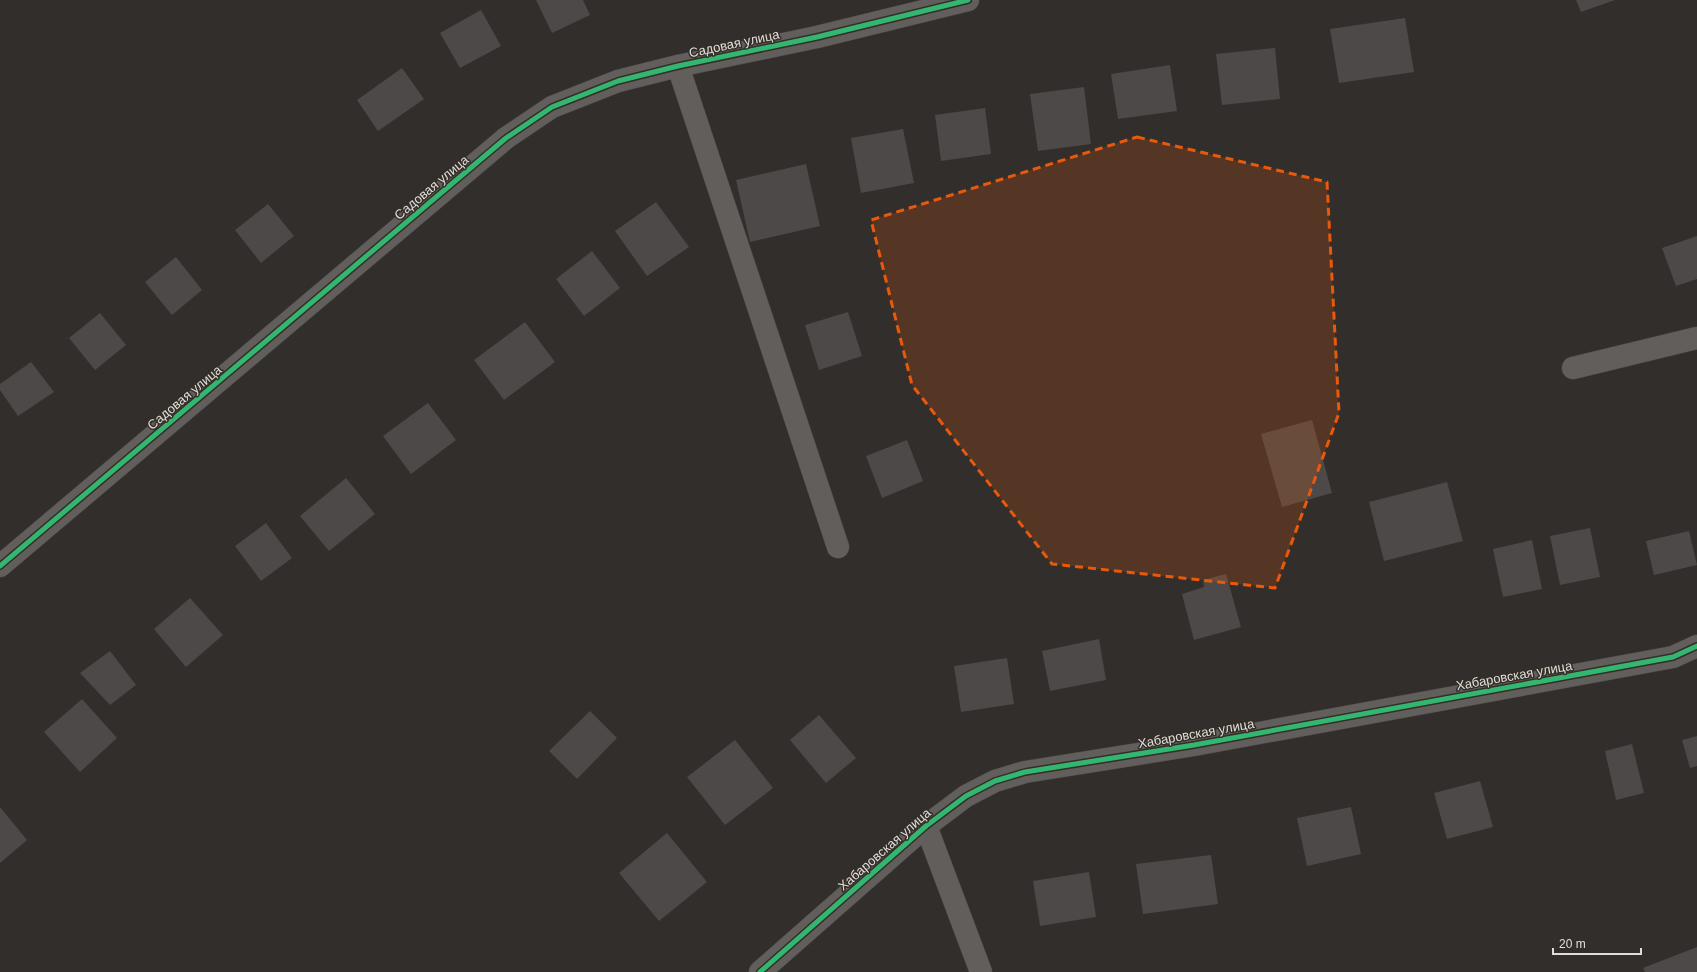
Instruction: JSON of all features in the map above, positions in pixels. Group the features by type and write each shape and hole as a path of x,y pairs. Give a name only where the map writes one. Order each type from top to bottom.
{"street":[{"name":"Садовая улица","path":"0,566 506,138 552,107 618,81 678,66 817,37 968,0"},
{"path":"678,66 838,547"},
{"path":"1573,368 1697,338"},
{"name":"Хабаровская улица","path":"760,972 926,826 966,796 995,781 1025,772 1194,745 1665,659 1697,646"},
{"path":"926,826 980,972"}],"highlighted area":[{"path":"1137,137 1327,182 1339,413 1275,588 1052,564 912,385 871,220"}],"building":[{"path":"536,0 583,0 590,15 552,33"},
{"path":"1576,0 1615,0 1581,12"},
{"path":"481,10 501,46 460,68 440,33"},
{"path":"1405,18 1414,72 1339,83 1330,29"},
{"path":"1275,48 1280,99 1222,105 1216,54"},
{"path":"1170,65 1177,111 1118,119 1111,74"},
{"path":"402,68 424,99 378,131 357,100"},
{"path":"1084,87 1091,144 1038,151 1030,94"},
{"path":"985,108 991,154 941,161 935,115"},
{"path":"903,129 914,183 861,193 851,138"},
{"path":"806,164 820,226 750,242 736,180"},
{"path":"656,202 689,247 647,276 615,231"},
{"path":"268,204 294,236 261,263 235,230"},
{"path":"1697,236 1697,279 1676,286 1662,248"},
{"path":"592,251 620,288 584,316 556,279"},
{"path":"176,257 202,290 172,315 145,282"},
{"path":"848,312 862,356 819,370 805,325"},
{"path":"100,313 126,345 95,370 69,338"},
{"path":"525,322 555,362 504,400 474,360"},
{"path":"31,362 54,392 18,416 0,390 0,384"},
{"path":"428,403 456,440 411,474 383,436"},
{"path":"1312,420 1332,493 1282,507 1261,434"},
{"path":"907,440 923,481 882,498 866,456"},
{"path":"346,478 375,514 329,551 300,516"},
{"path":"1447,482 1463,541 1384,561 1369,502"},
{"path":"266,523 292,558 261,581 235,546"},
{"path":"1590,528 1600,577 1560,585 1550,536"},
{"path":"1689,531 1697,565 1654,575 1646,541"},
{"path":"1532,540 1542,589 1503,597 1493,549"},
{"path":"1226,574 1241,627 1194,640 1182,594 1204,587 1203,580"},
{"path":"190,598 223,635 186,667 154,629"},
{"path":"1099,639 1106,680 1050,691 1042,651"},
{"path":"110,651 136,685 110,705 80,673"},
{"path":"1007,658 1014,704 961,712 954,666"},
{"path":"82,699 117,738 80,772 44,732"},
{"path":"590,711 617,738 577,779 549,751"},
{"path":"819,715 856,758 826,783 790,740"},
{"path":"1697,736 1697,766 1690,768 1682,740"},
{"path":"735,740 773,788 725,825 687,777"},
{"path":"1632,744 1644,793 1616,800 1605,751"},
{"path":"1480,781 1493,827 1447,839 1434,793"},
{"path":"0,807 27,840 0,863"},
{"path":"1351,807 1361,854 1307,866 1297,818"},
{"path":"667,833 707,882 659,921 619,873"},
{"path":"1211,855 1218,904 1143,914 1136,864"},
{"path":"1089,872 1096,917 1040,926 1033,881"},
{"path":"1697,947 1697,972 1645,972 1643,968"}],"cycle path":[{"path":"0,566 506,138 552,107 618,81 678,66 817,37 968,0"},
{"path":"760,972 926,826 966,796 995,781 1025,772 1194,745 1673,657 1697,646"}]}
